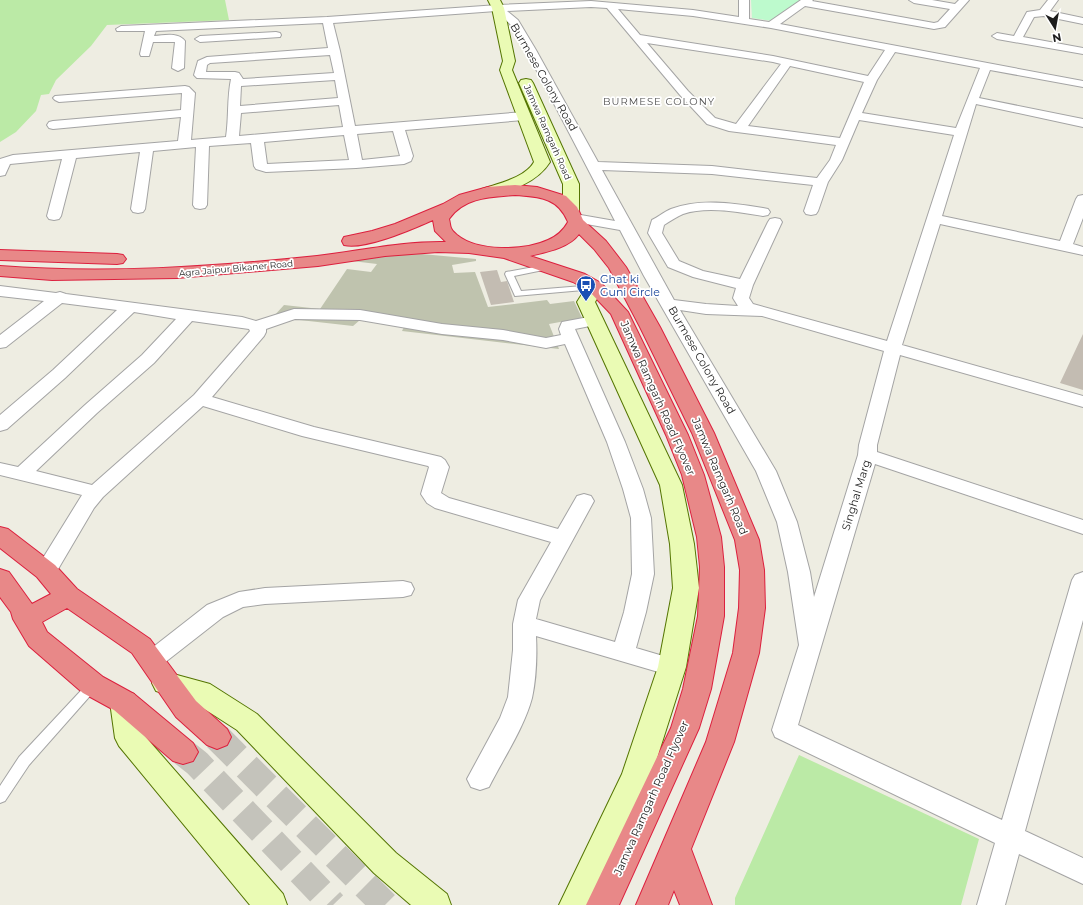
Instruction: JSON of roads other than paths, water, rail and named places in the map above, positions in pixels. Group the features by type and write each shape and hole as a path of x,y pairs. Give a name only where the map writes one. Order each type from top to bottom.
{"highway":[{"name":"Agra Jaipur Bikaner Road","path":"0,255 93,259 164,259 295,249 376,237 407,226 465,198 488,192 515,190 537,192 560,199 574,216"},
{"path":"449,207 441,219 443,231 456,242 477,250 504,254 545,266 579,278 595,287"},
{"path":"504,254 530,251 554,244 570,234 574,216"},
{"name":"Jamwa Ramgarh Road","path":"574,216 617,267 654,334 703,433 737,513 747,540 752,570 752,608 746,653 720,742 652,905"},
{"name":"Agra Jaipur Bikaner Road","path":"0,271 52,275 177,273 318,261 385,251 438,247 470,248"},
{"name":"Jamwa Ramgarh Road Flyover","path":"595,287 614,304 629,330 677,435 693,476 709,537 712,574 711,616 697,689 685,728 602,905"},
{"path":"2,539 46,571 68,596 141,646 158,672 186,708 217,737"},
{"path":"0,578 21,607 26,619 38,639 93,685 124,702 183,752"},
{"path":"26,619 68,596"},
{"path":"675,847 696,905"}],"main road":[{"name":"Jamwa Ramgarh Road","path":"488,192 533,174 540,168 542,162 506,70 509,61 496,4"},
{"name":"Jamwa Ramgarh Road","path":"509,61 519,69 571,184 574,216"},
{"path":"575,905 637,774 672,667 686,588 682,544 671,485 586,302 595,287"},
{"path":"158,672 200,692 247,722 385,863 435,905"},
{"path":"124,702 129,738 271,905"}],"street":[{"path":"688,0 693,13"},
{"path":"744,0 744,20"},
{"path":"914,0 961,4"},
{"path":"1045,13 1045,9 1052,0"},
{"path":"771,25 806,2 934,26 940,25 961,4"},
{"path":"121,29 328,25 496,4 569,4 610,6 693,13 744,20 986,67 1083,84"},
{"name":"Burmese Colony Road","path":"496,4 514,22 669,304 766,471 787,522 799,572 810,648"},
{"path":"610,6 684,93 711,121 721,125 844,142"},
{"path":"1017,39 1031,14 1045,13 1053,16 1083,21"},
{"path":"316,32 328,25"},
{"path":"328,25 335,51 356,164"},
{"path":"145,54 147,39 151,28"},
{"path":"200,40 288,34"},
{"path":"997,36 1083,51"},
{"path":"147,39 176,38 180,41 178,68"},
{"path":"638,38 787,63 871,80"},
{"path":"811,210 822,182 836,160 871,80 892,48"},
{"path":"232,139 235,110 234,94 238,79 235,75 201,76 202,62 218,59 335,51"},
{"path":"740,128 787,63"},
{"path":"868,455 868,445 893,348 956,150 960,132 986,67"},
{"path":"237,83 340,76"},
{"path":"59,98 185,89 188,93 184,144"},
{"path":"972,100 1083,123"},
{"path":"235,110 344,101"},
{"path":"53,125 187,113"},
{"path":"0,172 5,161 13,159 147,148 232,139 351,131 524,116"},
{"path":"855,116 960,132"},
{"path":"257,138 261,166 266,168 399,161 407,156 398,126"},
{"path":"200,205 203,142"},
{"path":"138,208 147,148"},
{"path":"54,216 70,154"},
{"path":"594,166 712,170 822,182"},
{"path":"1065,247 1083,199"},
{"path":"745,285 698,274 673,264 655,233 657,223 676,212 706,207 740,208 763,212"},
{"path":"574,216 626,227"},
{"path":"934,218 1083,251"},
{"path":"775,222 745,285 741,298 747,308 1083,402"},
{"path":"0,291 130,306 188,316 242,322 257,326 294,314 360,315 442,330 504,334 546,343 570,338"},
{"path":"0,342 60,298"},
{"path":"669,304 706,309 760,312"},
{"path":"0,425 59,374 130,306"},
{"path":"22,473 90,409 148,359 188,316"},
{"path":"594,321 568,325 567,329 616,442 633,489 640,518 643,574 624,653"},
{"path":"46,571 86,504 96,492 200,399 258,332 257,326"},
{"path":"200,399 309,432 434,461 439,467 431,494 442,503 563,538"},
{"name":"Singhal Marg","path":"1012,837 784,730 868,455 1083,527"},
{"path":"0,468 96,492"},
{"path":"480,779 512,719 520,697 525,650 524,624 529,600 584,501"},
{"path":"991,905 1012,837 1083,580"},
{"path":"158,672 215,611 239,600 264,596 403,589"},
{"path":"524,624 672,667"},
{"path":"1012,837 1083,871"}],"lane":[{"path":"545,266 509,274 518,294 595,287"},
{"path":"0,797 24,761 93,685"}],"tunnel":[{"path":"217,737 385,905"},
{"path":"183,752 197,763 333,905"}],"place":[{"name":"Ghat ki Guni Circle","path":"586,302"}],"district":[{"name":"BURMESE COLONY","path":"659,101"}]}
